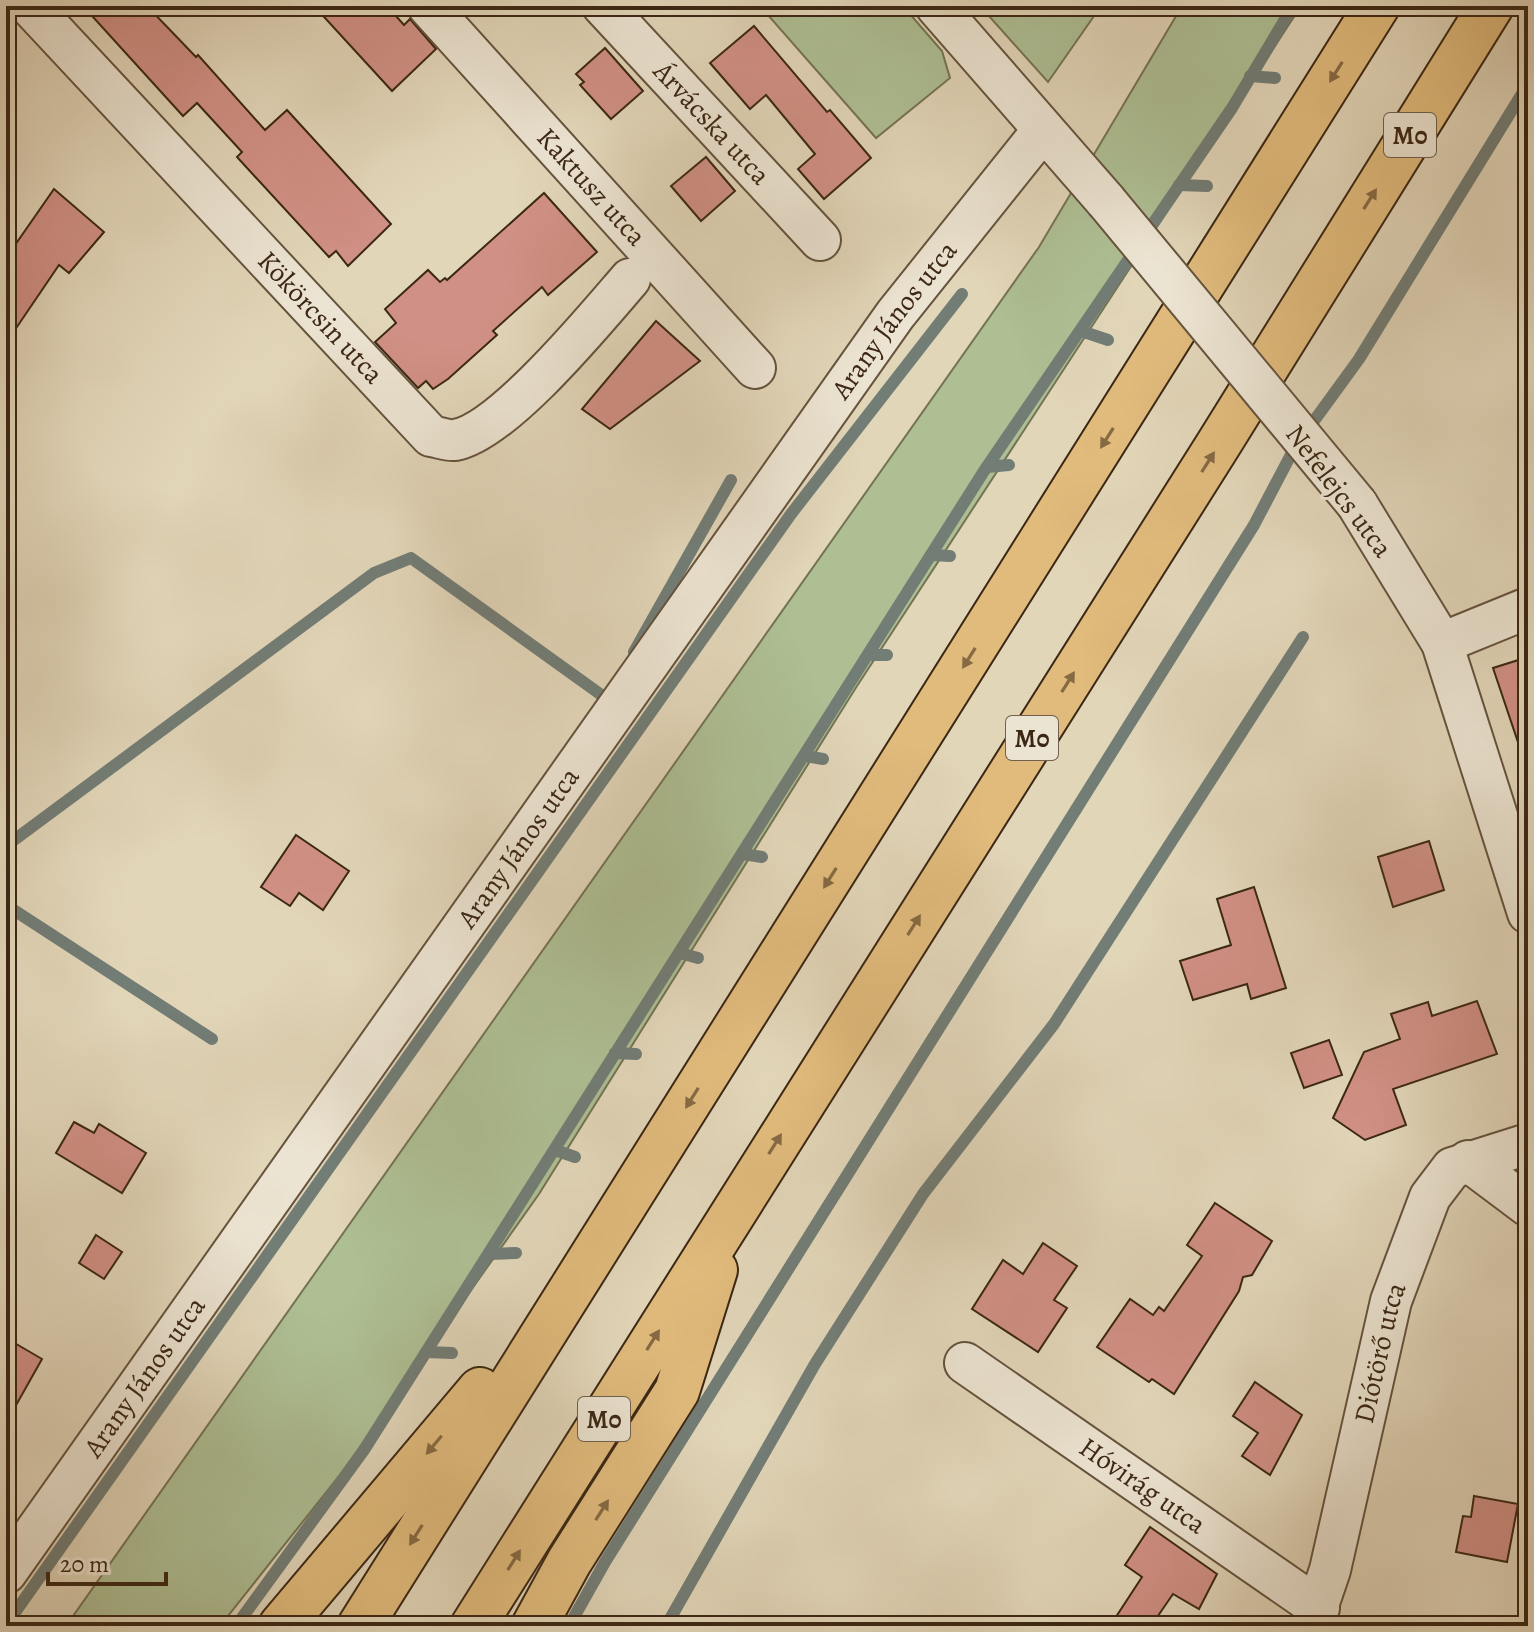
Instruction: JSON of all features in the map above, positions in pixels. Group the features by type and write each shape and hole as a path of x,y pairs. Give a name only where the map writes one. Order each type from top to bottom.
{"highway":[{"path":"360,1626 1377,6"},
{"name":"M0","path":"473,1626 1210,459 1491,6"},
{"path":"534,1626 569,1562 677,1391 733,1210"},
{"path":"281,1626 592,1257"}],"street":[{"name":"Kökörcsin utca","path":"30,6 431,436 455,440 492,420 553,367 630,279"},
{"name":"Kaktusz utca","path":"428,6 755,368"},
{"name":"Árvácska utca","path":"603,6 820,240"},
{"name":"Nefelejcs utca","path":"936,6 1106,201 1357,504 1442,643 1528,913"},
{"name":"Arany János utca","path":"6,1573 895,315 1043,130"},
{"path":"1442,643 1528,608"},
{"name":"Diótörő utca","path":"1315,1617 1330,1570 1391,1301 1430,1197 1452,1168 1528,1144"},
{"path":"1468,1161 1528,1206"},
{"name":"Hóvirág utca","path":"965,1363 1315,1617"}],"green space":[{"path":"760,6 903,6 942,51 950,78 876,138"},
{"path":"980,6 1101,6 1048,82"},
{"path":"1182,6 1301,6 857,686 539,1194 343,1471 220,1626 66,1626 1039,247"}],"building":[{"path":"83,6 147,6 196,57 198,55 265,130 287,110 391,224 348,266 336,251 329,257 237,157 242,152 197,103 183,116"},
{"path":"314,6 387,6 404,25 410,19 436,49 392,91"},
{"path":"754,26 827,112 830,110 871,158 824,199 798,169 815,154 766,95 750,109 710,63"},
{"path":"605,48 643,91 611,119 580,85 584,82 576,74"},
{"path":"706,157 735,191 701,221 671,186"},
{"path":"54,189 104,232 69,273 59,265 6,343 6,258"},
{"path":"544,193 597,252 548,295 542,287 493,331 497,335 448,379 433,389 426,381 418,388 375,342 396,323 385,309 428,270 440,282 445,278 447,280"},
{"path":"656,321 700,361 610,429 582,409"},
{"path":"1528,657 1528,753 1522,754 1493,668"},
{"path":"296,835 349,871 323,910 299,893 290,906 261,887"},
{"path":"1429,841 1444,890 1393,907 1378,857"},
{"path":"1254,887 1286,988 1251,999 1247,984 1193,1000 1180,961 1231,945 1217,899"},
{"path":"1477,1001 1497,1054 1393,1089 1406,1125 1365,1140 1333,1118 1364,1052 1400,1039 1391,1014 1428,1002 1432,1016"},
{"path":"1329,1040 1342,1075 1304,1088 1291,1053"},
{"path":"74,1122 94,1133 99,1124 146,1153 122,1193 56,1153"},
{"path":"1215,1203 1272,1241 1252,1275 1243,1277 1239,1291 1174,1394 1152,1379 1149,1382 1097,1347 1130,1299 1153,1315 1159,1307 1164,1311 1202,1256 1187,1245"},
{"path":"96,1235 122,1252 104,1279 79,1263"},
{"path":"1043,1243 1077,1266 1054,1300 1067,1308 1038,1352 972,1309 1003,1260 1023,1274"},
{"path":"6,1338 42,1359 6,1423"},
{"path":"1255,1382 1302,1415 1270,1475 1242,1456 1258,1433 1233,1416"},
{"path":"1474,1496 1518,1504 1507,1562 1456,1552 1463,1516 1471,1517"},
{"path":"1150,1527 1217,1574 1199,1609 1173,1594 1151,1626 1110,1626 1142,1577 1125,1565"}],"waterway":[{"path":"236,1626 364,1450 984,471 1232,108 1293,6"},
{"path":"1250,76 1275,78"},
{"path":"569,1626 605,1562 1254,525 1295,447 1359,359 1528,84"},
{"path":"1179,185 1207,186"},
{"path":"6,1625 791,514 962,294"},
{"path":"1081,331 1108,340"},
{"path":"987,467 1009,465"},
{"path":"634,652 731,480"},
{"path":"931,555 950,556"},
{"path":"6,846 374,573 411,558 607,699 611,692"},
{"path":"670,1619 815,1364 923,1194 1054,1024 1303,637"},
{"path":"868,655 887,655"},
{"path":"805,756 823,759"},
{"path":"743,854 762,857"},
{"path":"6,905 212,1039"},
{"path":"680,953 698,958"},
{"path":"615,1053 636,1054"},
{"path":"555,1150 575,1157"},
{"path":"489,1254 516,1253"},
{"path":"426,1352 452,1353"}]}
